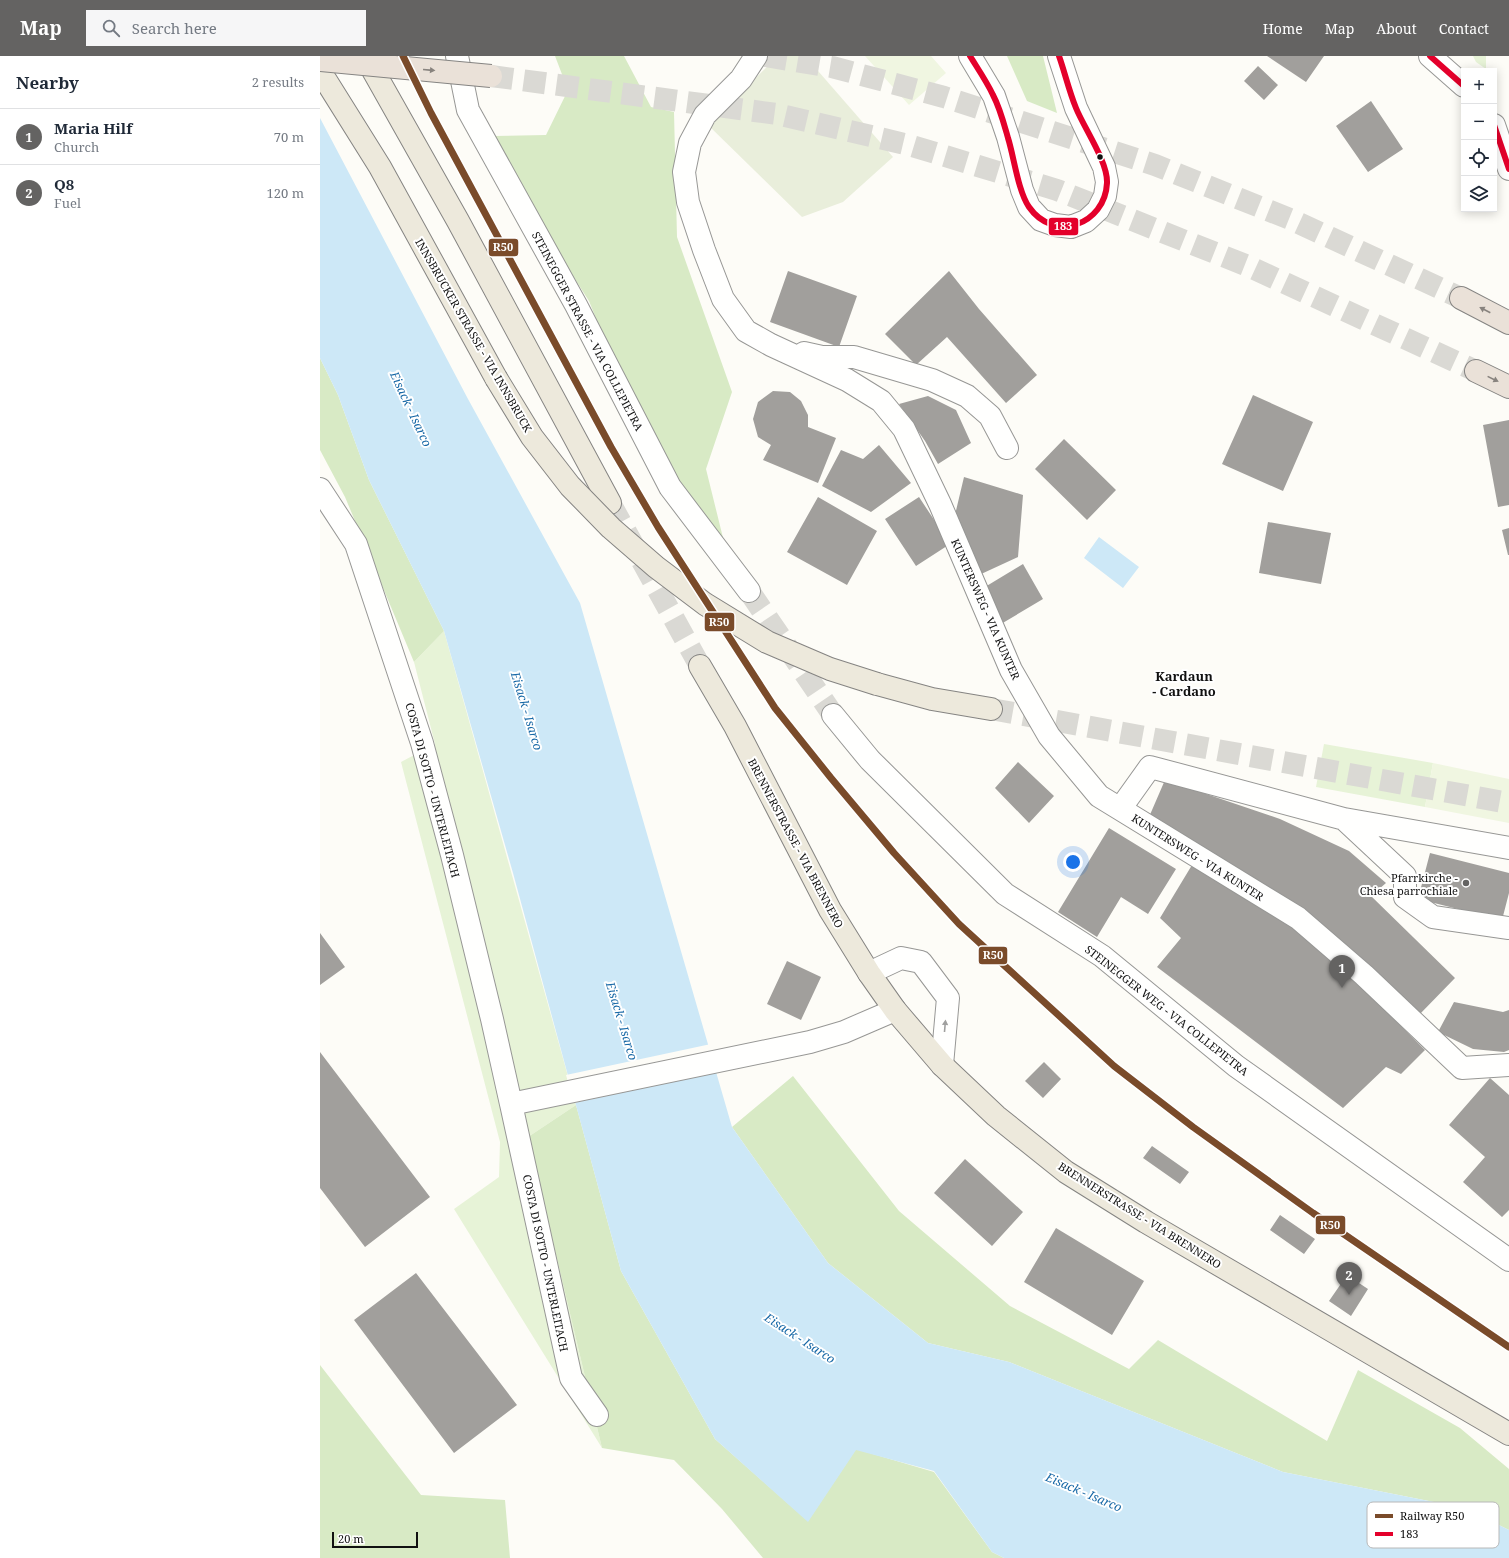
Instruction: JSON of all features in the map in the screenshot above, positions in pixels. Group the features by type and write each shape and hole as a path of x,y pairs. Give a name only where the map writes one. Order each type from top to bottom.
{"highway":[{"path":"320,60 491,76"},
{"path":"1461,298 1509,323"},
{"path":"1476,371 1509,387"}],"main road":[{"path":"365,56 458,221 610,503"},
{"name":"INNSBRUCKER STRASSE - VIA INNSBRUCK","path":"320,71 380,167 496,378 532,437 570,486 611,528 656,567 705,604 767,642 830,669 877,684 932,699 991,709"},
{"path":"320,91 380,167"},
{"name":"BRENNERSTRASSE - VIA BRENNERO","path":"700,666 735,726 830,910 869,973 895,1010 942,1065 996,1116 1066,1172 1146,1222 1509,1434"}],"street":[{"name":"STEINEGGER STRASSE - VIA COLLEPIETRA","path":"457,56 468,110 576,305 670,487 749,591"},
{"name":"KUNTERSWEG - VIA KUNTER","path":"756,56 741,79 706,115 690,143 684,172 688,202 704,250 723,299 746,331 771,345 847,380 881,401 904,429 940,504 1015,677 1049,736 1099,796 1298,918 1364,975 1462,1068 1509,1065"},
{"path":"970,56 994,96 1008,137 1022,190 1029,207 1041,220 1055,225 1071,227 1086,221 1098,210 1105,196 1107,182 1104,167 1076,108 1059,56"},
{"path":"1430,56 1461,83"},
{"path":"1497,134 1509,170"},
{"path":"771,345 822,357 854,357 932,380 967,396 990,416 1007,448"},
{"name":"COSTA DI SOTTO - UNTERLEITACH","path":"320,488 356,544 422,743 459,885 511,1104 571,1378 597,1415"},
{"name":"STEINEGGER WEG - VIA COLLEPIETRA","path":"833,715 870,760 1005,894 1102,956 1236,1066 1509,1260"},
{"path":"1120,809 1150,767 1344,819 1509,848"},
{"path":"1344,819 1405,876 1405,896 1433,917 1509,928"},
{"path":"869,973 900,958 921,962 948,998 942,1065"},
{"path":"511,1104 810,1042 844,1032 895,1010"}],"green space":[{"path":"555,56 624,56 651,107 674,112 677,237 732,392 706,469 727,554 639,425 589,301 510,178 493,136 546,135 568,90"},
{"path":"778,56 805,56 893,157 843,202 802,217 708,125"},
{"path":"865,56 931,56 946,73 909,105"},
{"path":"1007,56 1043,56 1057,113 1027,101"},
{"path":"1473,56 1486,56 1486,68 1485,68 1476,62"},
{"path":"320,358 338,395 369,480 444,631 414,662 345,497 320,450"},
{"path":"444,631 576,1105 528,1137 602,1448 454,1209 499,1177 500,1142 401,762 435,744 414,662"},
{"path":"1324,744 1433,763 1425,807 1316,787"},
{"path":"1433,763 1509,779 1509,823 1425,807"},
{"path":"793,1076 899,1211 1010,1306 1129,1369 1158,1340 1327,1441 1358,1370 1460,1428 1509,1469 1509,1530 1499,1525 1499,1502 1434,1502 1283,1472 1009,1362 928,1343 828,1263 732,1127"},
{"path":"576,1105 621,1271 715,1439 808,1521 856,1449 934,1472 992,1552 1004,1558 763,1558 722,1509 674,1460 602,1448 528,1137"},
{"path":"320,1365 421,1495 505,1500 510,1558 320,1558"}],"water":[{"name":"Eisack - Isarco","path":"320,118 468,399 580,603 732,1127 828,1263 928,1343 1009,1362 1283,1472 1434,1502 1367,1502 1367,1548 1499,1548 1499,1525 1509,1530 1509,1558 1004,1558 992,1552 934,1471 856,1450 808,1522 715,1439 621,1271 513,873 444,631 369,480 338,395 320,358"},
{"path":"1099,537 1139,567 1123,588 1084,558"}],"pier":[{"path":"711,1044 718,1071 574,1103 566,1075"}],"building":[{"path":"1267,56 1324,56 1306,82"},
{"path":"1258,66 1278,85 1264,100 1244,81"},
{"path":"1371,101 1403,149 1368,172 1336,126"},
{"path":"788,271 857,296 839,347 770,322"},
{"path":"949,271 979,309 1037,375 1006,403 947,337 916,365 885,334"},
{"path":"773,391 790,392 801,401 808,415 808,427 836,438 818,483 763,460 771,445 758,437 753,419 758,402"},
{"path":"1253,395 1313,422 1283,491 1222,464"},
{"path":"928,396 956,410 971,443 938,464 925,441 899,404"},
{"path":"1509,420 1509,505 1498,507 1483,425"},
{"path":"1064,439 1116,490 1087,520 1035,469"},
{"path":"879,445 911,483 871,512 822,486 841,450 863,459"},
{"path":"964,477 1023,495 1018,557 979,575 954,519"},
{"path":"818,497 877,531 847,585 787,552"},
{"path":"919,497 950,544 916,566 885,519"},
{"path":"1268,522 1331,533 1321,584 1259,573"},
{"path":"1509,528 1509,555 1508,555 1502,530"},
{"path":"1023,564 1043,599 1001,624 980,590"},
{"path":"1018,762 1054,796 1029,823 995,788"},
{"path":"1165,780 1280,819 1349,851 1386,883 1371,896 1455,978 1419,1015 1149,817"},
{"path":"1109,828 1176,869 1148,914 1121,897 1097,937 1058,912"},
{"name":"Pfarrkirche - Chiesa parrochiale","path":"1430,853 1509,873 1509,893 1502,920 1418,899"},
{"path":"1192,865 1293,918 1425,1050 1401,1074 1386,1067 1343,1108 1157,967 1181,938 1160,918"},
{"path":"320,933 345,967 320,985"},
{"path":"787,961 821,977 801,1020 767,1004"},
{"path":"1454,1002 1503,1012 1509,1010 1509,1050 1504,1052 1473,1049 1438,1032"},
{"path":"320,1052 430,1197 365,1247 320,1188"},
{"path":"1044,1062 1061,1079 1043,1098 1025,1081"},
{"path":"1490,1078 1509,1095 1509,1210 1502,1217 1463,1182 1485,1157 1449,1125"},
{"path":"1152,1146 1189,1172 1180,1184 1143,1158"},
{"path":"965,1159 1023,1212 992,1246 934,1193"},
{"path":"1280,1215 1315,1239 1304,1254 1270,1230"},
{"path":"1056,1228 1144,1281 1112,1335 1024,1282"},
{"path":"416,1273 517,1405 454,1453 354,1320"},
{"path":"1347,1275 1368,1289 1351,1316 1329,1301"}],"tunnel":[{"path":"765,56 832,67 944,97 1155,165 1290,219 1461,298"},
{"path":"491,76 777,114 909,145 1057,190 1248,266 1476,371"},
{"path":"610,503 700,666"},
{"path":"749,591 833,715"},
{"path":"991,709 1509,803"}],"rail line":[{"name":"R50","path":"403,56 431,113 611,447 658,527 775,708 894,853 959,924 1114,1066 1193,1127 1313,1213 1509,1347"}],"transit line":[{"name":"183","path":"970,56 988,85 998,105 1025,200 1039,218 1051,224 1064,226 1077,224 1088,219 1097,210 1104,198 1107,183 1104,165 1076,108 1059,56"},
{"name":"183","path":"1430,56 1461,83"},
{"name":"183","path":"1497,134 1509,169"}],"place":[{"name":"Pfarrkirche - Chiesa parrochiale","path":"1466,883"},
{"name":"Maria Hilf","path":"1342,988"},
{"name":"Q8","path":"1349,1295"}],"district":[{"name":"Kardaun - Cardano","path":"1184,684"}]}
